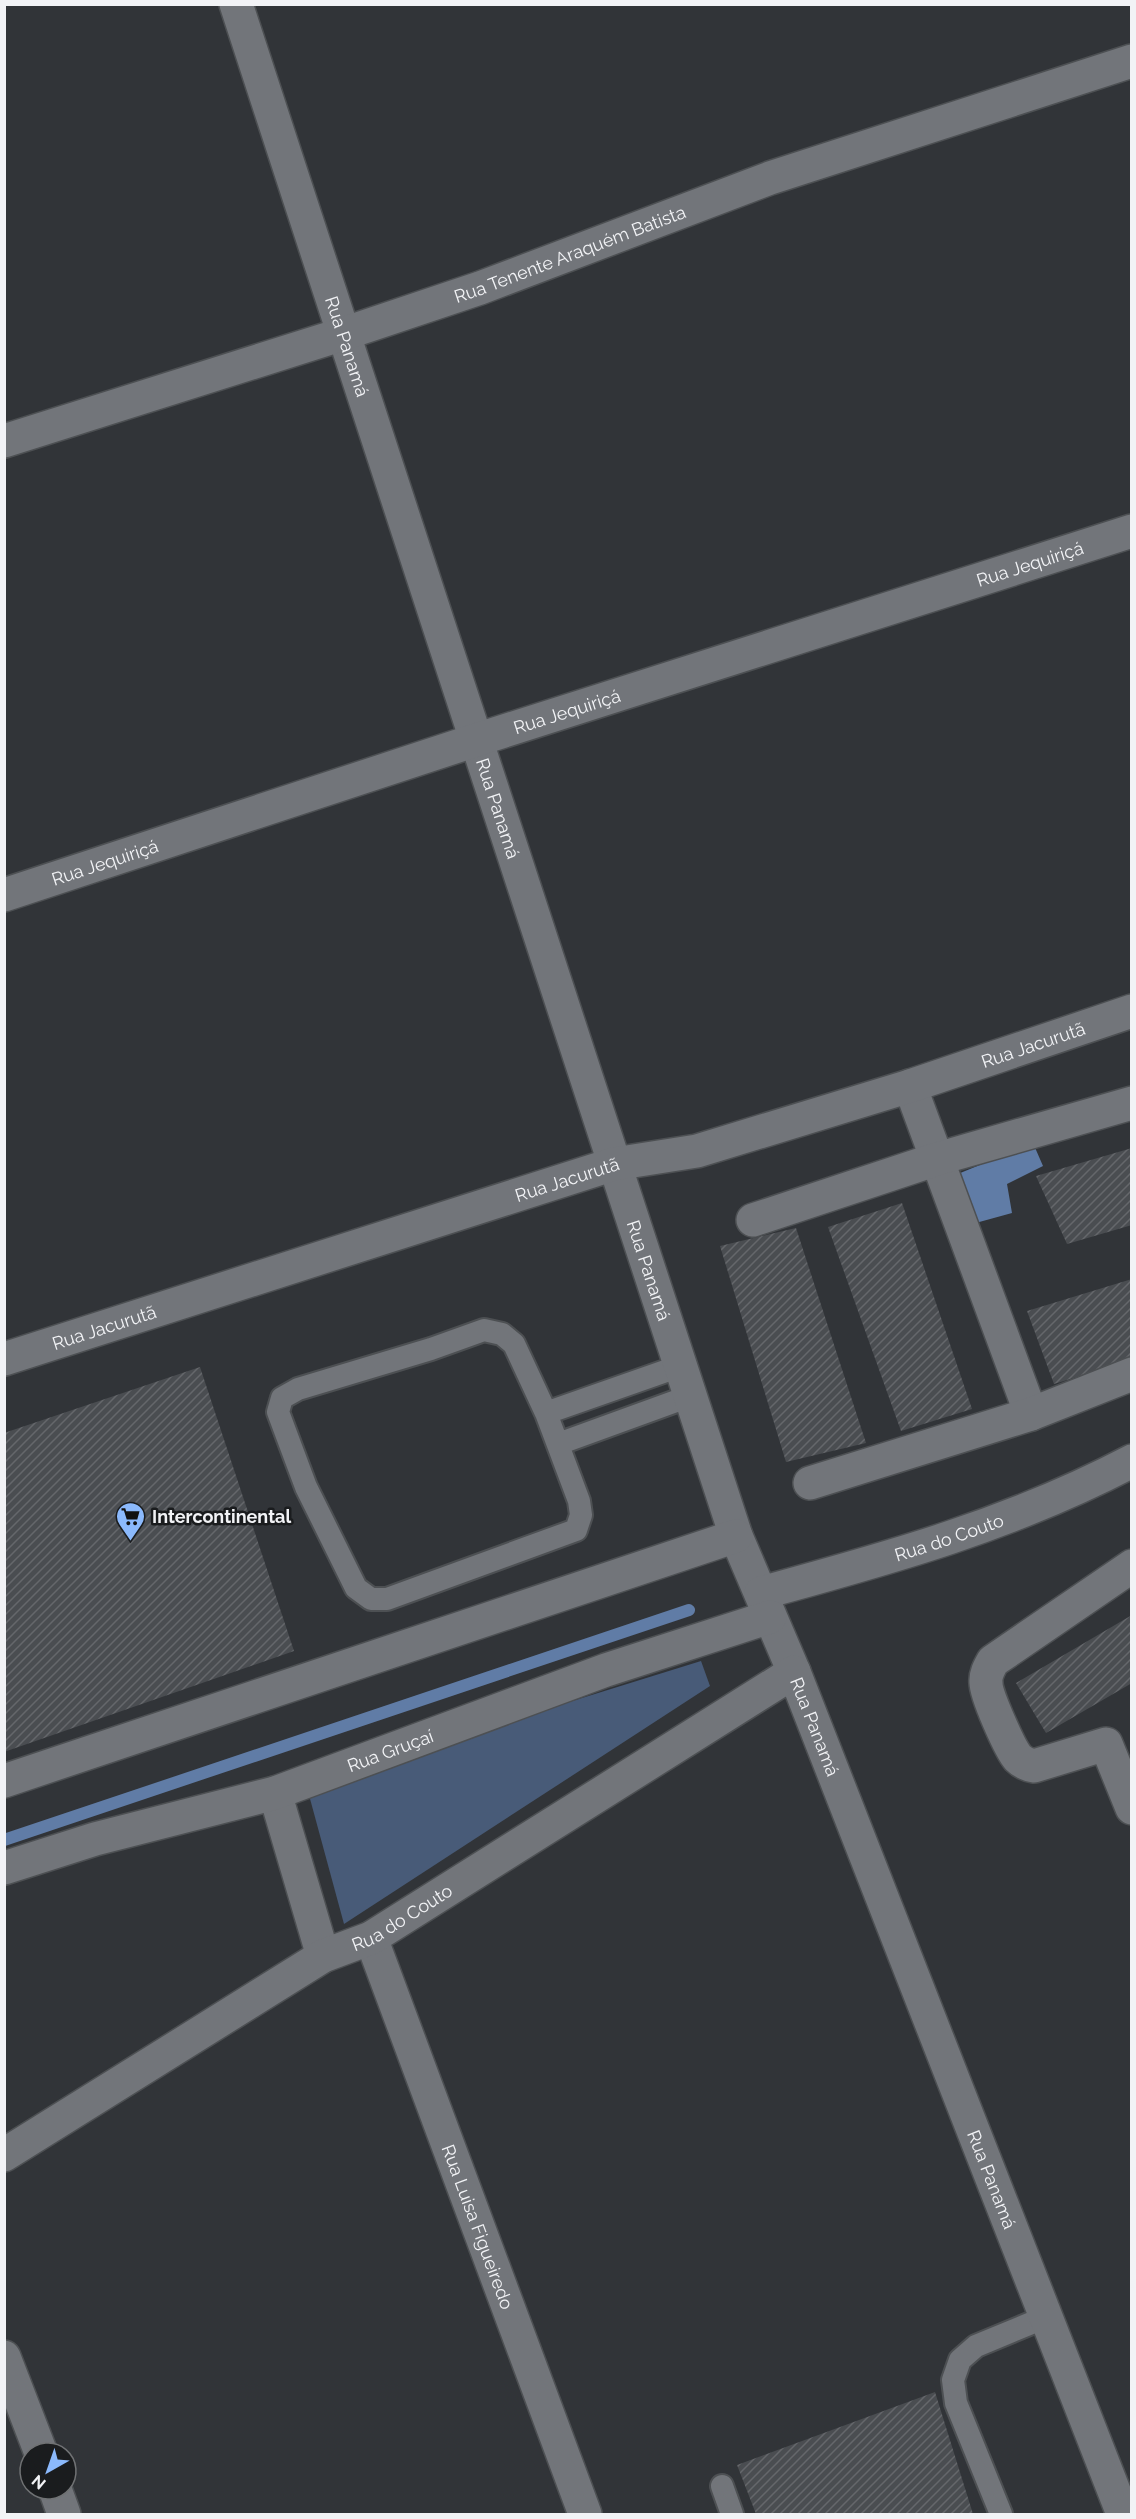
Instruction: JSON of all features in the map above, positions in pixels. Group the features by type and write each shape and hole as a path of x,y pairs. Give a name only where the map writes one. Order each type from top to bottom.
{"street":[{"name":"Rua Panamá","path":"236,4 736,1536 794,1672 1123,2514"},
{"name":"Rua Tenente Araquém Batista","path":"4,441 343,334 480,288 770,178 1131,61"},
{"name":"Rua Jequiriçá","path":"4,895 476,740 1131,531"},
{"name":"Rua Jacurutã","path":"4,1359 614,1164 697,1151 910,1086 1131,1011"},
{"path":"910,1086 1031,1414"},
{"path":"753,1220 937,1160 1131,1102"},
{"path":"810,1483 1031,1414 1131,1374"},
{"name":"Rua do Couto","path":"766,1605 886,1559 1016,1516 1090,1483 1131,1461"},
{"path":"4,1781 736,1536"},
{"path":"1131,1566 993,1661 987,1672 985,1684 992,1705 1017,1756 1026,1764 1034,1766 1119,1737 1131,1808"},
{"name":"Rua Gruçaí","path":"4,1868 95,1839 275,1793 606,1670 766,1605"},
{"name":"Rua do Couto","path":"4,2155 323,1956 371,1938 794,1672"},
{"path":"275,1793 323,1956"},
{"name":"Rua Luisa Figueiredo","path":"371,1938 585,2514"},
{"path":"4,2357 36,2441"}],"lane":[{"path":"484,1330 502,1334 514,1344 558,1444 579,1501 581,1515 576,1530 387,1599 371,1599 356,1588 306,1487 278,1412 282,1398 298,1389 431,1350 484,1330"},
{"path":"546,1413 685,1381"},
{"path":"558,1444 685,1381"},
{"path":"1001,2514 956,2403 953,2380 960,2360 976,2346 1046,2318"},
{"path":"722,2486 732,2514"}],"shaded area":[{"path":"1033,1143 1043,1166 1007,1184 1012,1213 972,1224 953,1176"},
{"path":"701,1661 710,1686 344,1924 306,1784"}],"building":[{"path":"1132,1148 1132,1225 1067,1244 1036,1176"},
{"path":"902,1203 972,1409 901,1431 828,1227"},
{"path":"796,1228 866,1443 786,1462 720,1246"},
{"path":"1132,1279 1132,1360 1054,1384 1027,1311"},
{"name":"Intercontinental","path":"200,1367 294,1651 4,1752 4,1433"},
{"path":"1132,1615 1132,1683 1046,1733 1016,1683"},
{"path":"935,2392 973,2514 756,2514 737,2465"}],"waterway":[{"path":"4,1840 689,1610"}],"place":[{"name":"Intercontinental","path":"131,1542"}]}
